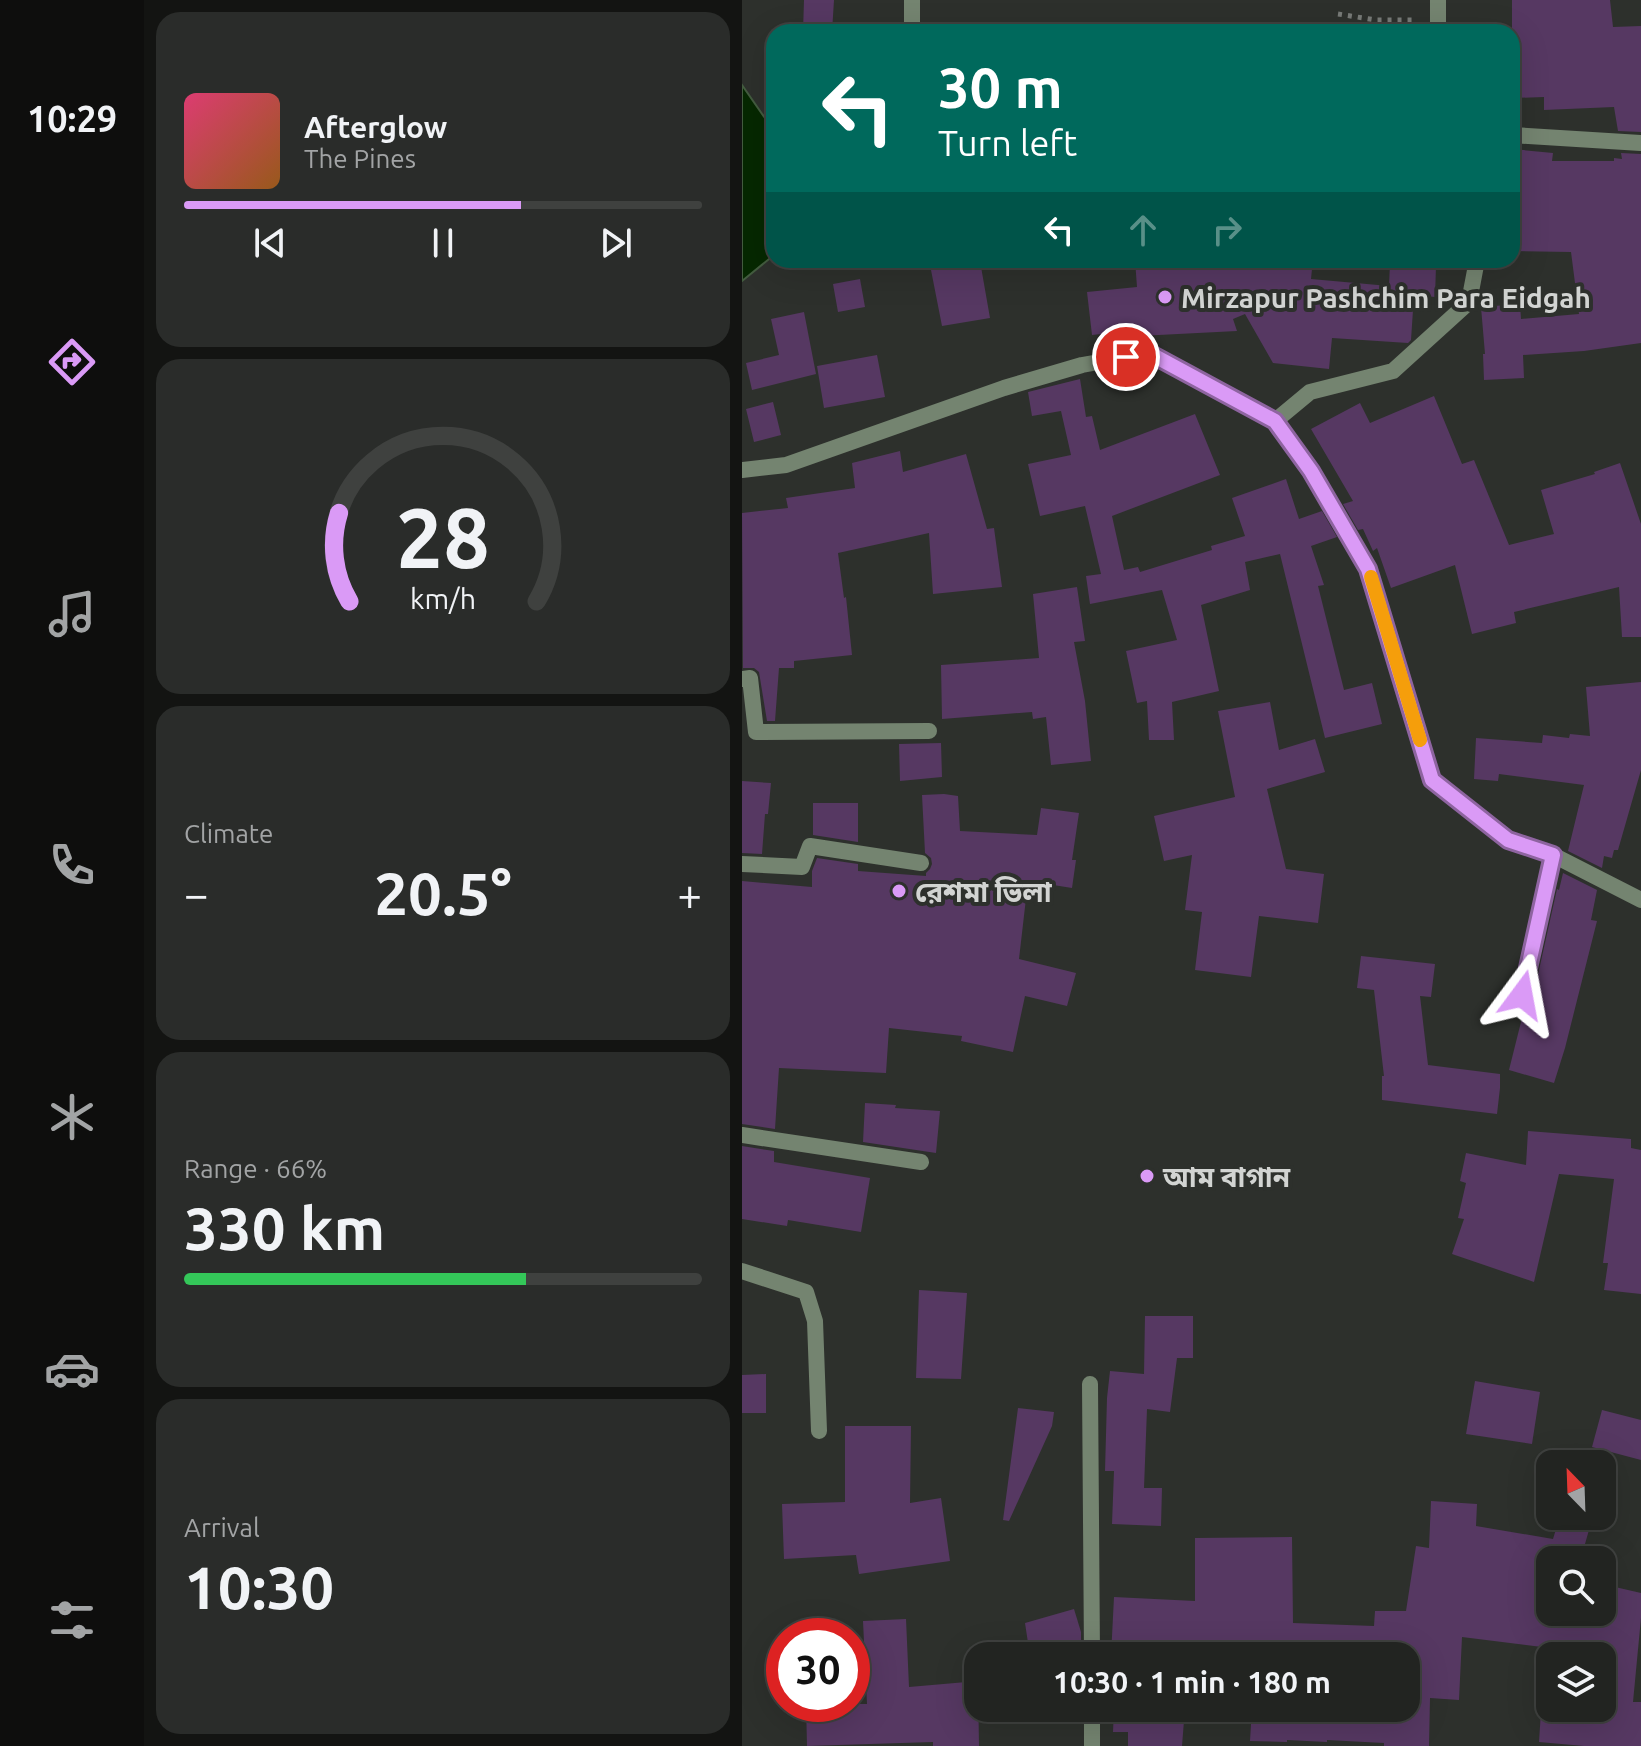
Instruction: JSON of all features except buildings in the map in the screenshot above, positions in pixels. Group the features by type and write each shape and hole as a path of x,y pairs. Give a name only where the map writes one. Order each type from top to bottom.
{"street":[{"path":"912,0 912,24"},
{"path":"1438,0 1438,24"},
{"path":"1520,135 1641,143"},
{"path":"1275,421 1310,392 1393,371 1469,302 1475,268"},
{"path":"742,470 786,465 1004,388 1082,365 1149,353 1275,421 1311,471 1368,569 1432,780 1508,840 1553,855 1641,900"},
{"path":"742,679 750,678 756,732 929,731"},
{"path":"742,864 802,867 810,846 921,863"},
{"path":"1522,995 1553,855"},
{"path":"742,1135 921,1162"},
{"path":"742,1271 806,1292 815,1321 819,1431"},
{"path":"1090,1384 1092,1642"},
{"path":"1092,1722 1092,1746"}],"path":[{"path":"1338,14 1417,24"}],"shaded area":[{"path":"742,85 766,120 766,262 742,281"}],"slow traffic":[{"path":"1371,577 1420,740"}],"place":[{"name":"Mirzapur Pashchim Para Eidgah","path":"1165,297"},
{"name":"রেশমা ভিলা","path":"899,891"},
{"name":"আম বাগান","path":"1147,1176"}],"route":[{"path":"1126,357 1149,353 1275,421 1311,471 1368,569 1432,780 1508,840 1553,855 1522,995"}]}
